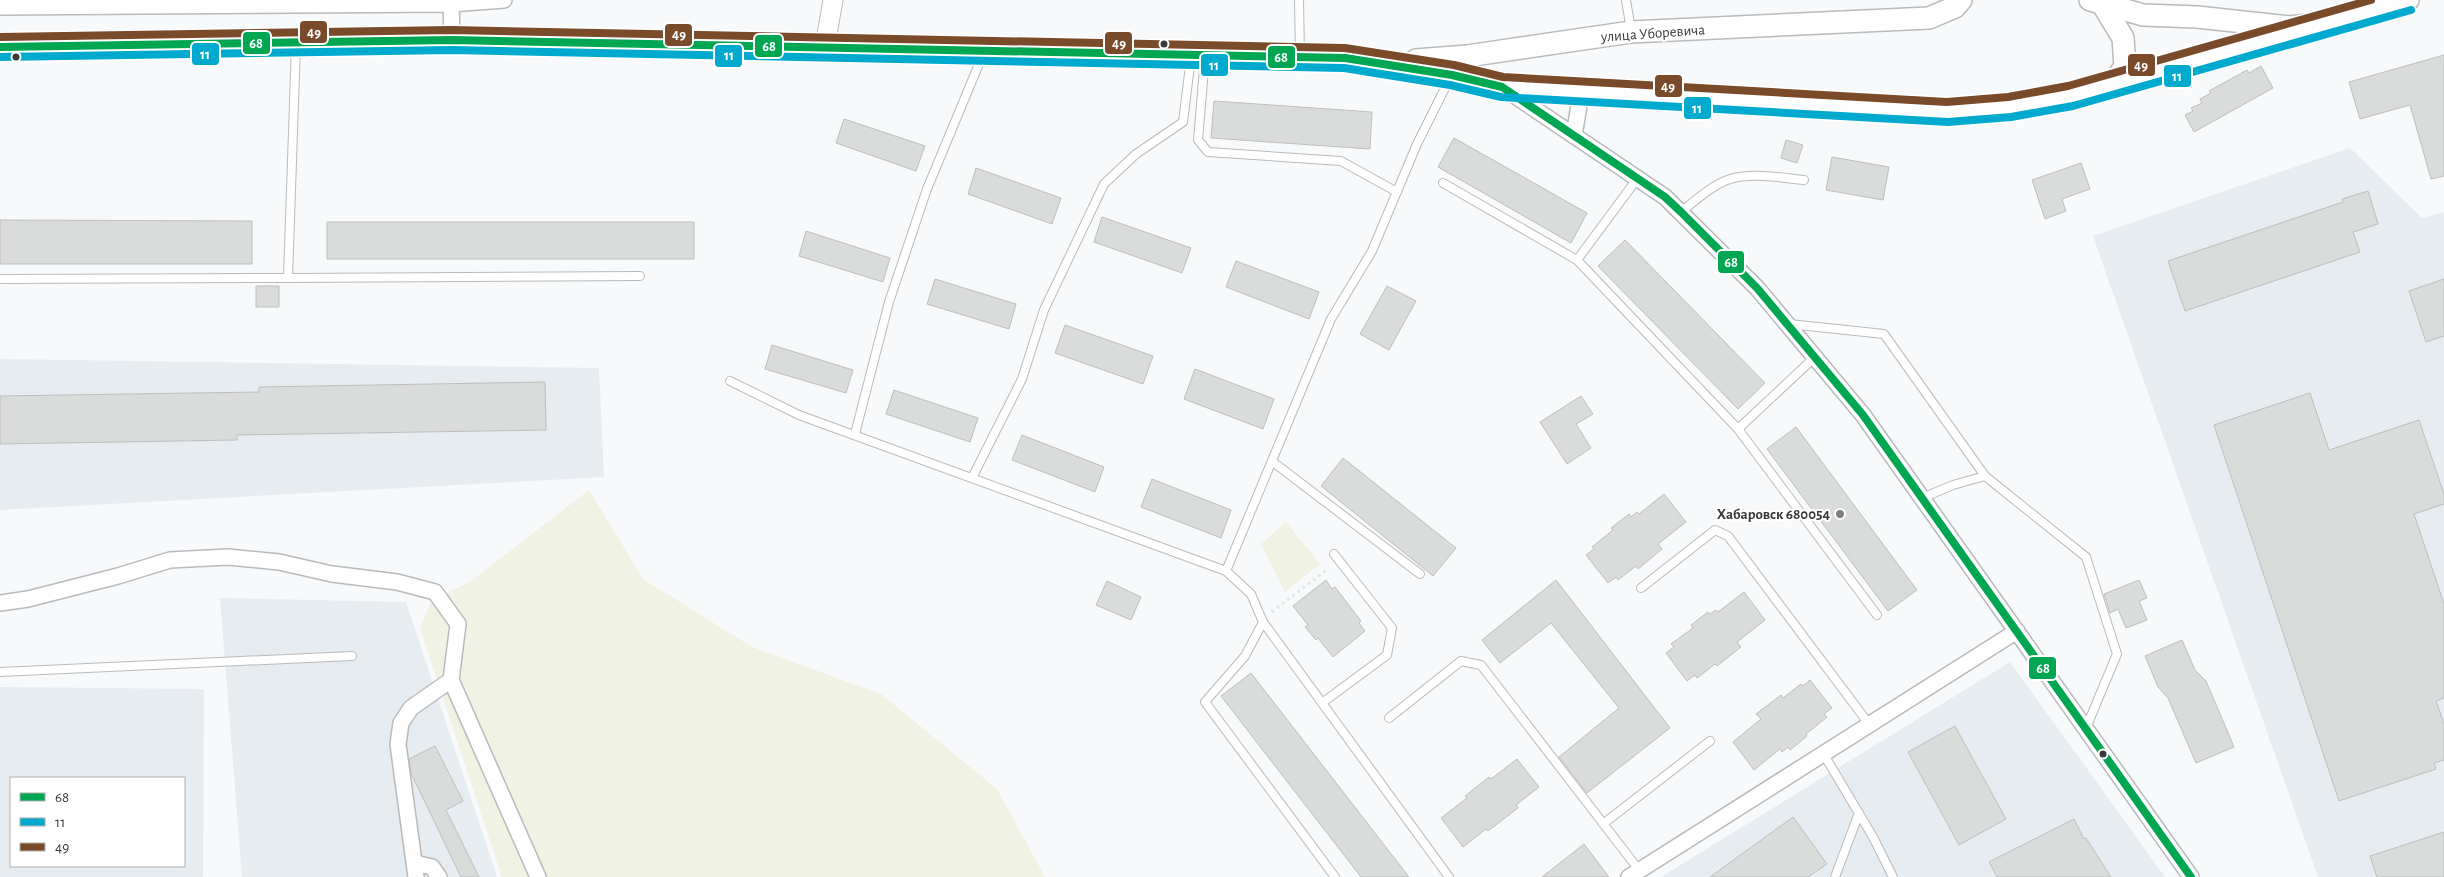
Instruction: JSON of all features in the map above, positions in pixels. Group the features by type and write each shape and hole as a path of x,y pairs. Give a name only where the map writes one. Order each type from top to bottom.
{"main road":[{"name":"улица Уборевича","path":"1378,61 1467,56 1631,32 1929,18 1955,7 1961,0"},
{"path":"0,47 452,40 825,46 1345,58 1378,61 1502,87 1581,93 1947,112 2008,107 2070,96 2408,0"},
{"path":"2096,2 2143,15 2197,17 2290,26 2327,23"},
{"path":"2096,2 2123,38 2125,66 2113,84"}],"street":[{"path":"0,7 112,3 451,2 504,0"},
{"path":"825,46 833,0"},
{"path":"451,2 452,40"},
{"path":"1502,87 1665,197 1757,288 1863,415 2192,877"},
{"path":"1574,136 1581,93"},
{"path":"0,603 28,599 170,560 218,557 279,562 332,574 397,582 435,592 458,624 451,680 538,877"},
{"path":"1634,874 2017,631"},
{"path":"439,877 432,867 415,870 398,744 401,723 411,708 451,680"}],"lane":[{"path":"1299,0 1300,57"},
{"path":"1626,0 1631,32"},
{"path":"288,278 296,42"},
{"path":"855,434 889,302 927,189 985,50"},
{"path":"1199,55 1198,140 1208,152 1341,161 1397,192"},
{"path":"972,478 1022,379 1044,310 1104,184 1136,154 1183,122 1199,55"},
{"path":"1226,572 1331,319 1372,250 1417,144 1452,75"},
{"path":"1681,212 1712,189 1731,179 1747,176 1804,180"},
{"path":"1577,260 1637,179"},
{"path":"1443,183 1577,260 1738,429 1876,615"},
{"path":"0,279 640,276"},
{"path":"1787,324 1884,334 1985,476 2086,557 2117,654 2086,728"},
{"path":"1738,429 1815,357"},
{"path":"730,381 799,415 1226,572 1251,594 1262,621 1449,877"},
{"path":"1273,462 1420,574"},
{"path":"1922,498 1953,485 1985,476"},
{"path":"1641,588 1715,530 1728,536 1869,724"},
{"path":"1322,703 1387,655 1392,628 1337,557"},
{"path":"1262,621 1245,656 1205,702 1335,877"},
{"path":"0,672 352,656"},
{"path":"1388,718 1461,661 1480,665 1604,824 1634,874"},
{"path":"1604,824 1710,741"},
{"path":"1823,753 1859,813 1893,877"},
{"path":"1836,877 1859,813"}],"path":[{"path":"1262,621 1337,557"}],"shaded area":[{"path":"2350,148 2422,218 2444,212 2444,877 2318,877 2093,236"},
{"path":"0,359 599,368 604,477 0,510"},
{"path":"589,490 643,579 752,647 881,694 997,789 1045,877 502,877 420,628 432,600 470,582"},
{"path":"1286,522 1320,564 1285,592 1261,544"},
{"path":"220,598 406,602 497,877 242,877"},
{"path":"2010,662 2165,877 1661,877"},
{"path":"0,687 204,689 203,877 0,877"}],"building":[{"path":"2444,55 2444,176 2431,179 2410,105 2360,119 2349,82"},
{"path":"2261,66 2273,88 2194,132 2185,115 2193,111 2191,108 2202,103 2200,99 2211,93 2209,91 2247,70 2249,73"},
{"path":"1214,101 1372,112 1370,149 1211,138"},
{"path":"844,119 925,146 916,171 836,143"},
{"path":"1454,138 1587,213 1571,243 1438,167"},
{"path":"1786,140 1803,145 1797,163 1781,158"},
{"path":"1832,157 1889,167 1883,200 1826,190"},
{"path":"2081,163 2090,189 2062,199 2066,211 2045,219 2032,180"},
{"path":"976,168 1061,198 1052,224 968,194"},
{"path":"2368,191 2378,224 2353,232 2360,252 2185,311 2168,261 2343,202 2342,199"},
{"path":"1102,217 1191,248 1182,273 1094,242"},
{"path":"0,220 252,221 252,264 0,264"},
{"path":"327,222 694,222 694,259 327,259"},
{"path":"806,231 890,258 883,282 799,256"},
{"path":"1625,240 1765,383 1738,409 1598,266"},
{"path":"1236,261 1319,292 1309,319 1226,287"},
{"path":"935,279 1016,304 1009,329 927,304"},
{"path":"2444,279 2444,336 2426,342 2409,291"},
{"path":"256,286 279,286 279,307 256,307"},
{"path":"1387,286 1416,301 1389,350 1360,334"},
{"path":"1065,325 1153,356 1143,384 1055,353"},
{"path":"772,345 853,370 846,393 765,369"},
{"path":"1195,369 1274,399 1263,429 1184,399"},
{"path":"545,382 546,430 237,435 237,440 0,444 0,396 259,392 259,387"},
{"path":"894,390 978,418 970,442 886,414"},
{"path":"2310,393 2329,450 2419,420 2444,494 2444,504 2414,514 2444,604 2444,698 2436,701 2444,724 2444,760 2434,763 2436,769 2339,801 2214,425"},
{"path":"1581,396 1593,414 1576,424 1591,448 1567,464 1540,422"},
{"path":"1796,427 1917,590 1888,611 1767,449"},
{"path":"1022,435 1104,467 1095,492 1012,460"},
{"path":"1343,458 1456,548 1433,576 1321,486"},
{"path":"1152,479 1231,510 1221,538 1141,507"},
{"path":"1664,494 1686,522 1658,544 1662,549 1638,569 1636,566 1618,580 1616,577 1608,583 1586,555 1594,549 1592,547 1613,530 1611,528 1629,514 1631,517 1637,512 1639,514"},
{"path":"1326,580 1332,589 1335,587 1361,621 1359,623 1365,631 1333,657 1318,638 1316,640 1305,627 1308,625 1293,606"},
{"path":"1556,580 1670,728 1587,793 1559,757 1619,708 1551,623 1500,663 1482,640"},
{"path":"2139,580 2147,598 2139,601 2147,620 2126,628 2118,609 2110,613 2104,594"},
{"path":"1107,581 1141,597 1131,620 1096,605"},
{"path":"1744,592 1765,620 1737,642 1741,647 1717,666 1715,664 1697,678 1695,675 1687,681 1666,653 1674,647 1671,644 1693,628 1691,625 1708,612 1710,614 1716,610 1718,612"},
{"path":"2182,640 2195,670 2206,681 2234,747 2196,763 2168,698 2158,687 2145,656"},
{"path":"1251,673 1409,877 1361,877 1221,696"},
{"path":"1810,680 1832,708 1824,714 1827,717 1790,750 1788,747 1782,752 1780,749 1754,770 1733,742 1761,719 1756,714 1781,695 1783,698 1801,684 1803,686"},
{"path":"1955,726 2006,819 1959,845 1908,752"},
{"path":"435,746 463,801 446,810 479,877 461,877 411,773 409,759"},
{"path":"1517,759 1539,787 1516,805 1518,808 1463,847 1441,818 1467,798 1465,796 1489,777 1491,779"},
{"path":"1793,817 1827,864 1808,877 1710,877"},
{"path":"2074,819 2084,839 2086,838 2111,877 1997,877 1989,862"},
{"path":"2444,832 2444,877 2377,877 2370,856"},
{"path":"1584,844 1609,877 1542,877"}],"transit line":[{"name":"49","path":"0,37 452,30 1345,48 1454,65 1503,77 1947,102 2008,97 2068,86 2371,0"},
{"name":"11","path":"0,57 452,50 1344,68 1450,85 1501,97 1948,122 2011,117 2073,106 2411,10"},
{"name":"68","path":"0,47 452,40 1345,58 1452,75 1502,87 1665,197 1757,288 1863,415 2191,877"}],"place":[{"name":"Хабаровск 680054","path":"1840,514"}]}
